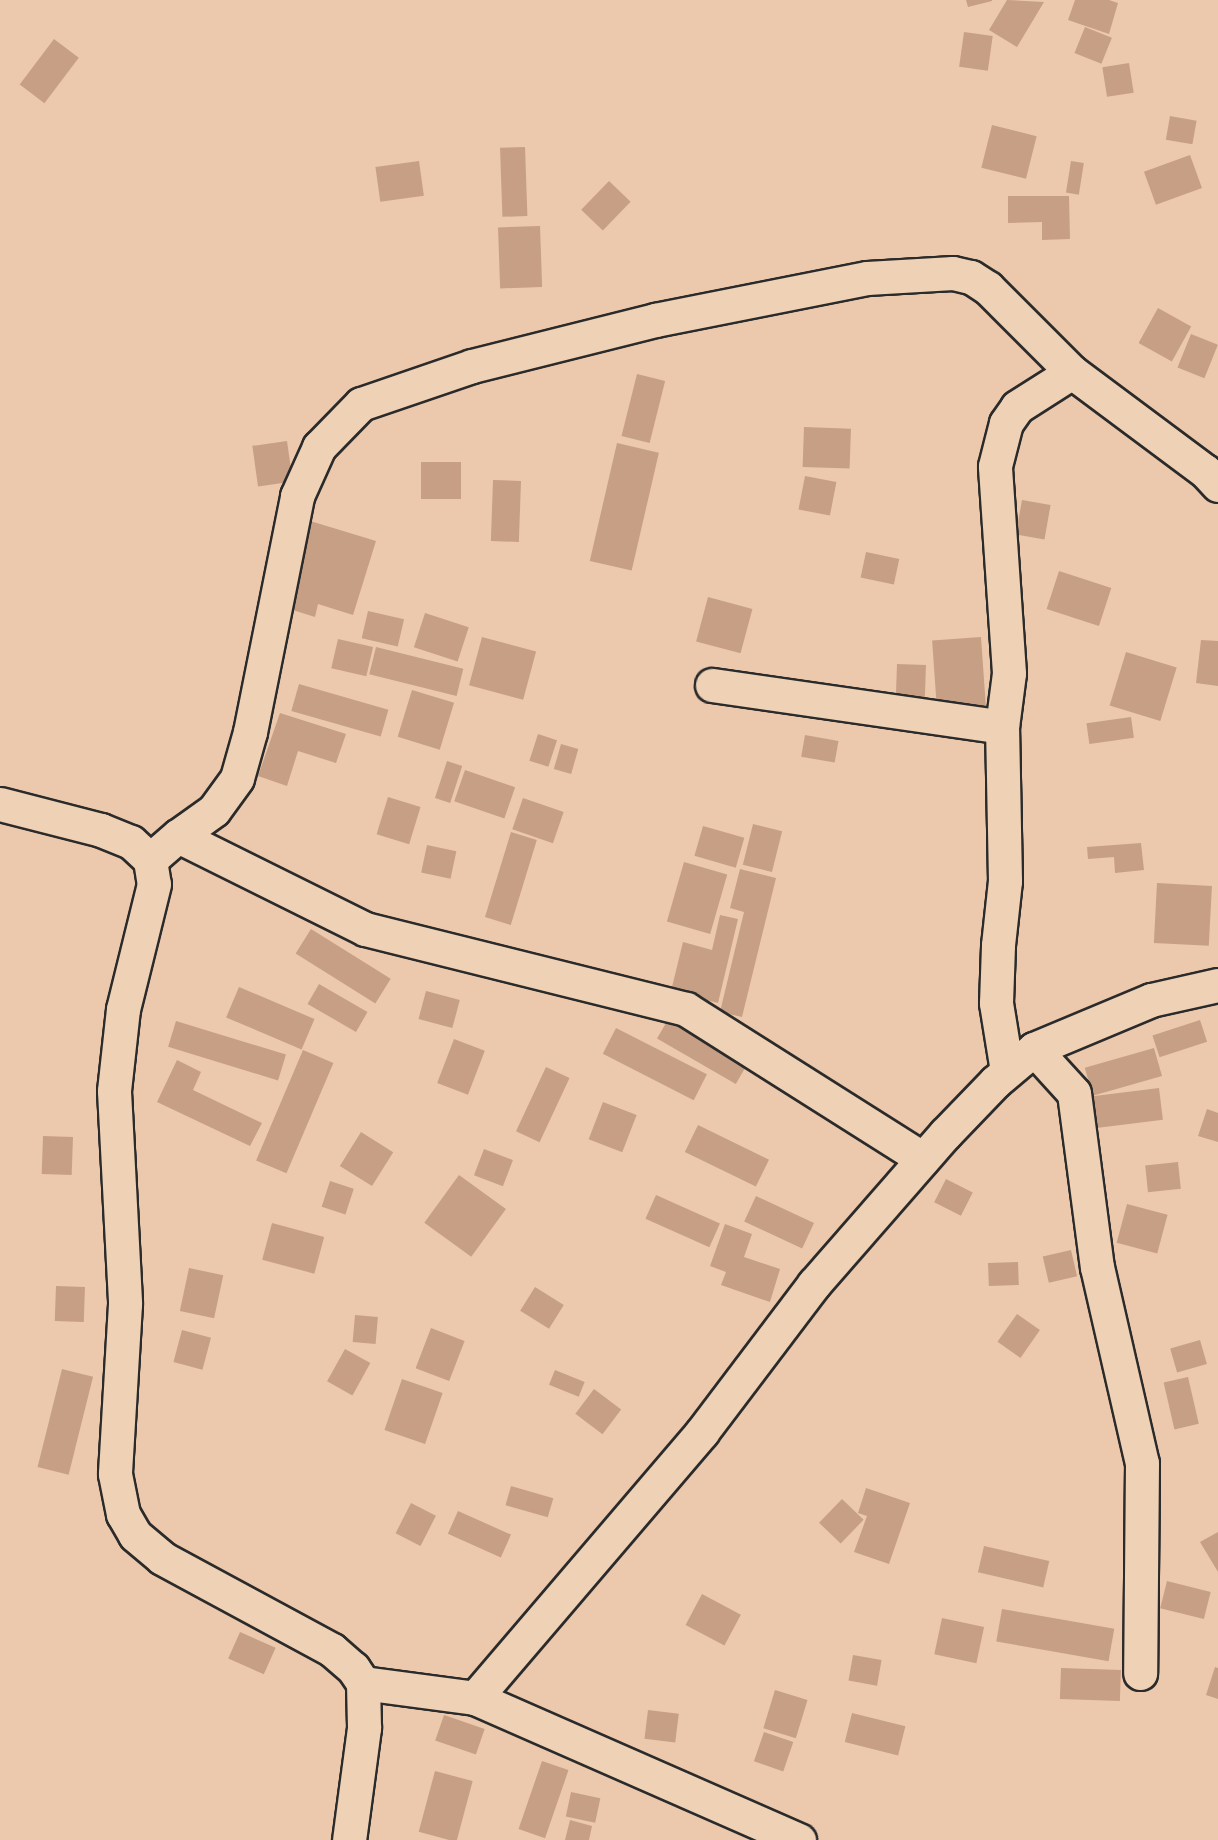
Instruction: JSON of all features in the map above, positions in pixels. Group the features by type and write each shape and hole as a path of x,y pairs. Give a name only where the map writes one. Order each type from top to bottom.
{"street":[{"path":"150,860 214,810 237,778 250,732 297,496 319,447 361,404 472,366 655,320 867,278 953,273 970,277 988,288 1072,372 1205,471 1218,485"},
{"path":"1007,1071 996,1003 998,945 1005,881 1002,727 1009,673 995,466 1006,423 1017,407 1072,372"},
{"path":"712,685 1002,727"},
{"path":"0,804 101,830 131,842 150,860 154,885 123,1009 114,1091 125,1304 115,1474 123,1514 135,1535 162,1558 332,1650 353,1668 363,1683 364,1728 349,1840"},
{"path":"178,836 365,929 686,1009 923,1159"},
{"path":"475,1698 702,1432 814,1284 923,1159 1007,1071 1034,1049 1151,1000 1218,985"},
{"path":"1034,1049 1074,1093 1097,1267 1142,1463 1140,1673"},
{"path":"363,1683 475,1698 799,1840"}],"building":[{"path":"966,0 992,0 992,1 968,7"},
{"path":"1007,0 1044,2 1017,47 989,30"},
{"path":"1075,0 1109,0 1118,3 1109,34 1068,20"},
{"path":"1085,27 1112,38 1101,64 1075,53"},
{"path":"964,32 993,36 988,71 959,67"},
{"path":"54,39 79,58 44,103 20,85"},
{"path":"1129,63 1134,93 1107,97 1102,67"},
{"path":"1170,116 1197,121 1192,144 1166,140"},
{"path":"992,125 1037,136 1026,179 981,168"},
{"path":"525,147 527,216 502,217 500,148"},
{"path":"1190,155 1202,188 1156,205 1144,172"},
{"path":"419,161 424,196 380,202 375,167"},
{"path":"1071,161 1084,163 1079,195 1066,193"},
{"path":"609,181 631,202 603,231 581,210"},
{"path":"1008,196 1069,196 1070,239 1042,240 1042,222 1008,223"},
{"path":"540,226 542,287 500,288 498,227"},
{"path":"1158,308 1191,326 1172,361 1139,343"},
{"path":"1191,334 1218,345 1204,378 1178,367"},
{"path":"637,374 665,381 650,443 622,436"},
{"path":"804,427 851,429 850,469 803,467"},
{"path":"287,441 293,482 258,486 252,446"},
{"path":"617,443 659,453 632,571 590,561"},
{"path":"421,462 461,462 461,499 421,499"},
{"path":"805,476 836,482 830,515 799,509"},
{"path":"493,480 521,481 519,542 491,541"},
{"path":"1022,500 1051,505 1044,540 1016,534"},
{"path":"307,520 376,541 353,615 318,604 315,617 280,606"},
{"path":"866,552 899,559 894,585 861,577"},
{"path":"1059,571 1111,588 1099,626 1047,609"},
{"path":"708,597 752,609 741,653 696,641"},
{"path":"368,611 404,619 398,647 362,638"},
{"path":"425,613 469,627 458,661 414,647"},
{"path":"482,637 536,651 523,700 469,685"},
{"path":"981,637 986,709 937,712 932,640"},
{"path":"338,639 373,647 366,676 331,668"},
{"path":"1201,640 1218,641 1218,686 1196,683"},
{"path":"376,647 463,669 457,696 369,674"},
{"path":"1126,652 1177,667 1160,721 1110,706"},
{"path":"897,664 926,665 925,702 896,701"},
{"path":"299,684 388,710 381,737 291,711"},
{"path":"412,690 454,703 440,750 398,737"},
{"path":"280,713 346,734 336,763 298,751 287,786 258,776"},
{"path":"1131,717 1134,738 1089,744 1086,723"},
{"path":"538,734 557,740 548,767 529,761"},
{"path":"805,735 838,741 835,763 801,757"},
{"path":"561,744 578,749 571,774 554,769"},
{"path":"447,761 462,766 450,803 435,798"},
{"path":"465,770 515,787 504,818 454,801"},
{"path":"388,797 421,807 409,844 377,834"},
{"path":"523,798 564,812 553,843 512,829"},
{"path":"753,824 782,831 772,872 743,865"},
{"path":"703,826 744,838 736,868 694,856"},
{"path":"511,832 537,840 511,925 485,917"},
{"path":"1141,843 1144,870 1115,873 1114,857 1088,859 1087,847"},
{"path":"427,845 456,851 451,879 421,872"},
{"path":"684,862 727,874 710,934 667,922"},
{"path":"740,869 776,878 742,1017 720,1012 744,912 730,908"},
{"path":"1157,883 1212,886 1209,946 1154,943"},
{"path":"720,915 738,919 718,1003 671,991 683,942 712,950"},
{"path":"311,929 391,979 375,1003 296,954"},
{"path":"319,984 367,1012 356,1032 308,1004"},
{"path":"239,987 314,1019 302,1049 226,1017"},
{"path":"426,991 460,1000 452,1028 418,1019"},
{"path":"670,1016 749,1062 736,1084 657,1039"},
{"path":"1200,1020 1207,1042 1160,1057 1152,1035"},
{"path":"176,1021 286,1055 278,1080 168,1047"},
{"path":"616,1028 707,1074 694,1100 603,1054"},
{"path":"454,1039 485,1051 468,1095 437,1083"},
{"path":"1154,1048 1162,1076 1093,1096 1085,1068"},
{"path":"303,1050 333,1063 286,1173 256,1160"},
{"path":"177,1060 201,1072 193,1090 262,1123 250,1146 157,1102"},
{"path":"546,1067 570,1078 540,1142 516,1131"},
{"path":"1159,1088 1163,1120 1094,1128 1091,1096"},
{"path":"603,1102 637,1115 622,1152 589,1139"},
{"path":"1207,1109 1218,1113 1218,1142 1198,1136"},
{"path":"698,1125 769,1160 756,1187 685,1152"},
{"path":"361,1132 393,1152 372,1186 340,1166"},
{"path":"43,1136 73,1137 72,1175 42,1174"},
{"path":"484,1149 513,1160 503,1186 474,1175"},
{"path":"1178,1162 1181,1189 1148,1192 1145,1165"},
{"path":"459,1175 506,1209 471,1257 424,1223"},
{"path":"946,1179 973,1193 961,1216 934,1202"},
{"path":"330,1181 354,1189 345,1214 322,1207"},
{"path":"656,1195 720,1223 709,1247 645,1219"},
{"path":"756,1196 814,1223 802,1248 744,1221"},
{"path":"1127,1204 1168,1215 1157,1254 1117,1243"},
{"path":"272,1223 324,1237 314,1274 262,1260"},
{"path":"725,1224 752,1234 744,1257 780,1269 770,1302 721,1285 726,1272 710,1266"},
{"path":"1071,1250 1077,1276 1049,1283 1043,1257"},
{"path":"1018,1262 1019,1285 989,1286 988,1263"},
{"path":"189,1268 223,1275 214,1318 180,1311"},
{"path":"56,1286 85,1287 84,1322 55,1321"},
{"path":"535,1287 564,1305 549,1329 520,1311"},
{"path":"1017,1314 1040,1330 1020,1358 997,1342"},
{"path":"355,1315 378,1317 376,1344 353,1342"},
{"path":"431,1328 465,1341 449,1381 416,1368"},
{"path":"182,1330 211,1338 202,1370 173,1362"},
{"path":"1200,1340 1207,1364 1177,1373 1170,1349"},
{"path":"345,1349 370,1363 352,1395 327,1381"},
{"path":"62,1369 93,1377 69,1475 38,1467"},
{"path":"555,1370 585,1382 579,1397 549,1385"},
{"path":"1188,1377 1199,1424 1174,1429 1164,1383"},
{"path":"402,1379 443,1393 425,1444 384,1430"},
{"path":"594,1389 621,1409 602,1434 575,1414"},
{"path":"511,1486 553,1498 548,1517 505,1505"},
{"path":"866,1488 910,1503 889,1564 854,1552 867,1516 858,1513"},
{"path":"842,1499 864,1520 841,1544 819,1523"},
{"path":"411,1503 436,1516 421,1546 396,1533"},
{"path":"458,1511 511,1535 501,1557 448,1534"},
{"path":"1218,1532 1218,1572 1200,1542"},
{"path":"984,1546 1049,1561 1043,1587 978,1572"},
{"path":"1167,1581 1211,1592 1204,1619 1160,1608"},
{"path":"702,1594 741,1615 724,1646 686,1625"},
{"path":"1002,1609 1114,1629 1109,1661 996,1641"},
{"path":"942,1618 984,1627 976,1663 934,1654"},
{"path":"240,1632 276,1648 264,1674 228,1658"},
{"path":"853,1655 882,1660 877,1686 848,1681"},
{"path":"1215,1667 1218,1668 1218,1699 1206,1695"},
{"path":"1061,1668 1121,1670 1120,1701 1060,1699"},
{"path":"775,1690 808,1700 796,1738 763,1728"},
{"path":"648,1710 679,1714 675,1743 644,1739"},
{"path":"852,1713 905,1726 898,1755 845,1742"},
{"path":"444,1715 485,1729 476,1755 435,1741"},
{"path":"764,1732 793,1742 783,1771 754,1761"},
{"path":"542,1761 568,1770 545,1838 519,1829"},
{"path":"435,1771 473,1781 457,1840 419,1832"},
{"path":"571,1792 600,1798 595,1823 566,1816"},
{"path":"570,1820 592,1826 589,1840 565,1840"}]}
